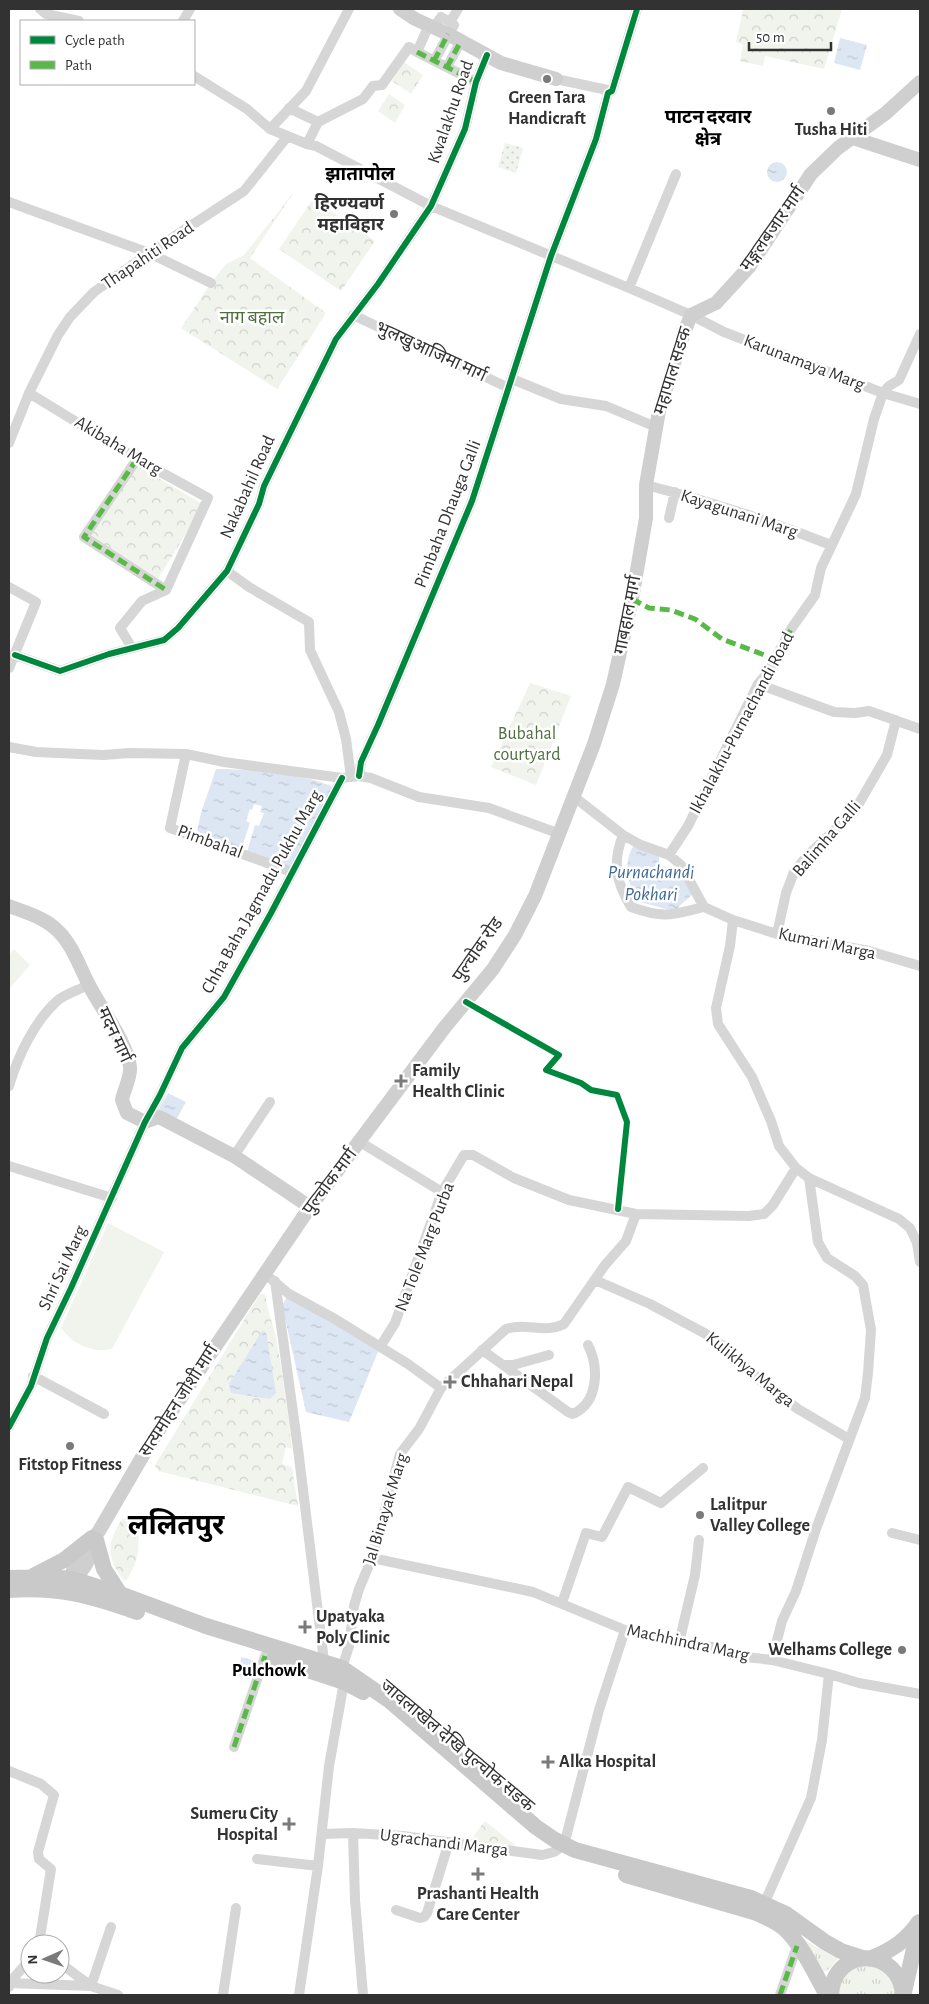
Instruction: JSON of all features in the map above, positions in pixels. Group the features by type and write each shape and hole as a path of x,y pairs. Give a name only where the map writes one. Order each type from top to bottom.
{"main road":[{"path":"400,9 414,20 432,26 449,28 461,41 501,63 556,79"},
{"name":"मङ्गलबजार मार्ग","path":"691,315 716,302 749,267 811,174 850,137 886,113 920,82"},
{"path":"850,137 920,160"},
{"name":"महापाल सडक","path":"656,427 682,338 691,315"},
{"name":"गाबहाल मार्ग","path":"567,816 594,744 619,659 632,600 646,518 646,485 656,427"},
{"name":"पुल्चोक रोड","path":"397,1092 493,969 515,935 535,896 567,816"},
{"name":"मदन मार्ग","path":"9,906 47,920 61,933 88,985 114,1028 129,1062 130,1074 122,1100 124,1109 133,1117 145,1122"},
{"name":"पुल्चोक मार्ग","path":"270,1277 310,1207 397,1092"},
{"path":"145,1122 159,1117 234,1156 310,1207"},
{"name":"सत्यमोहन जोशी मार्ग","path":"74,1586 73,1567 96,1536 152,1440 270,1277"},
{"path":"31,1577 64,1560 96,1536 104,1569 120,1594"},
{"path":"9,1578 31,1577 120,1594 197,1623 282,1651 324,1662 343,1675"},
{"path":"9,1590 74,1586"},
{"name":"जावलाखेल देखि पुल्चोक सडक","path":"74,1586 265,1656 343,1675 535,1837 559,1848 576,1850 684,1879 759,1908"},
{"path":"759,1908 785,1930 798,1946 829,1995"},
{"path":"759,1908 786,1914 841,1951 884,1962 894,1970 901,1982 903,1995"},
{"path":"829,1995 837,1974 844,1966 853,1960 888,1952 912,1933 920,1922"},
{"path":"903,1995 920,1922"}],"street":[{"path":"40,9 46,14 73,17"},
{"path":"184,20 190,9"},
{"path":"270,129 306,90 349,9"},
{"path":"434,61 458,9"},
{"name":"Pimbaha Dhauga Galli","path":"351,777 361,762 378,725 472,502 551,256 596,140 608,93 612,91 637,9"},
{"path":"417,52 432,26"},
{"path":"447,67 461,41"},
{"path":"307,144 318,122 363,99 373,86 382,85 409,47 476,82"},
{"name":"Kwalakhu Road","path":"432,206 464,129 476,82 487,55"},
{"name":"Karunamaya Marg","path":"195,77 247,109 270,129 287,137 316,146 432,206 629,288 770,351 886,390 920,404"},
{"path":"556,79 612,91"},
{"path":"289,108 318,122"},
{"name":"Thapahiti Road","path":"9,443 30,393 58,335 70,317 94,292 149,253 244,192 287,137"},
{"path":"629,288 676,174"},
{"path":"9,202 149,253 210,283"},
{"name":"Nakabahil Road","path":"15,655 60,671 164,640 178,628 227,571 259,504 264,486 336,339 381,281 432,206"},
{"name":"भुलखुआजिमा मार्ग","path":"354,315 511,384 560,399 606,406 656,427"},
{"path":"886,390 899,380 920,334"},
{"name":"Ikhalakhu-Purnachandi Road","path":"669,855 688,826 758,684 768,672 791,628 814,595 820,568 843,525 856,494 874,419 886,390"},
{"name":"Akibaha Marg","path":"30,393 138,459 208,498 166,590"},
{"path":"138,459 84,537 166,590"},
{"name":"Kayagunani Marg","path":"646,485 696,497 831,545"},
{"path":"669,518 675,492"},
{"path":"227,571 248,587 309,622 310,650 339,712 346,739 351,777"},
{"path":"9,587 36,602 9,668"},
{"path":"132,648 120,628 142,601 166,590"},
{"path":"758,684 834,712 855,713 869,711 920,729"},
{"name":"Balimha Galli","path":"777,934 786,893 794,872 807,856 854,812 887,755 896,720"},
{"path":"9,747 36,752 93,755 186,754 224,762 371,778 419,797 489,808 560,834"},
{"name":"Pimbahal","path":"186,754 170,828 292,872"},
{"name":"Chha Baha Jagmadu Pukhu Marg","path":"145,1122 182,1048 224,997 272,913 292,872 351,777"},
{"path":"573,796 624,835 641,845 669,855 681,865 704,907 680,914 659,916 631,907 623,893 616,862 617,851 624,835"},
{"name":"Kumari Marga","path":"704,907 733,920 777,934 869,951 920,966"},
{"path":"733,920 730,946 716,1008 718,1024 752,1076 771,1121 779,1146 796,1168 809,1178 899,1219 910,1228 917,1243 920,1262"},
{"path":"9,1086 28,1040 41,1021 58,1000 88,985"},
{"path":"234,1156 270,1102"},
{"name":"Shri Sai Marg","path":"9,1427 31,1386 47,1338 145,1122"},
{"path":"360,1142 442,1192"},
{"name":"Na Tole Marg Purba","path":"380,1347 395,1322 442,1192 464,1155 473,1155 514,1178 569,1200 636,1214 749,1216 764,1214 773,1205 796,1168"},
{"path":"9,1166 112,1198"},
{"path":"772,1660 782,1621 796,1591 816,1529 865,1398 868,1373 871,1330 863,1285 855,1276 827,1258 818,1242 809,1178"},
{"name":"Jal Binayak Marg","path":"299,1995 318,1866 329,1766 343,1675 350,1646 354,1606 372,1558 400,1454 419,1429 441,1388 506,1329 515,1326 554,1329 564,1324 626,1241 636,1214"},
{"path":"270,1277 289,1294 408,1364 441,1388"},
{"path":"270,1277 298,1449 324,1662"},
{"name":"Kulikhya Marga","path":"595,1280 650,1304 706,1334 722,1345 761,1381 798,1409 849,1439"},
{"path":"482,1350 573,1414 588,1402 594,1386 594,1358 588,1345"},
{"path":"503,1366 549,1355"},
{"path":"33,1376 104,1414"},
{"path":"562,1603 586,1533 602,1537 628,1487 661,1503 703,1468"},
{"path":"892,1533 920,1540"},
{"path":"679,1643 695,1575 699,1540"},
{"name":"Machhindra Marg","path":"372,1558 533,1592 625,1630 679,1643 713,1647 746,1656 772,1660 859,1683 920,1694"},
{"path":"559,1848 599,1710 625,1630"},
{"path":"234,1747 265,1656"},
{"path":"759,1908 811,1798 822,1740 829,1674"},
{"path":"9,1771 41,1784 54,1795 38,1852 39,1859 51,1869 41,1934"},
{"path":"353,1833 355,1900 364,1995"},
{"name":"Ugrachandi Marga","path":"322,1834 353,1833 403,1836 542,1855 559,1848"},
{"path":"396,1910 420,1918 424,1917 427,1913 449,1842"},
{"path":"257,1859 318,1866"},
{"path":"223,1995 236,1908"},
{"path":"91,1986 111,1927"},
{"path":"780,1995 798,1946"},
{"path":"70,1970 91,1986"},
{"path":"9,1987 9,1983 20,1971"},
{"path":"9,1983 91,1986 118,1995"}],"green space":[{"path":"739,9 842,9 824,69 765,56 763,66 740,61 743,45 736,42 743,10"},
{"path":"404,62 423,75 411,94 392,81"},
{"path":"389,94 405,105 395,123 378,111"},
{"path":"505,143 523,148 516,173 498,167"},
{"name":"नाग बहाल","path":"294,192 250,258 326,313 277,389 181,328 226,264 244,255"},
{"path":"313,199 375,241 341,291 279,249"},
{"path":"131,462 204,505 154,585 82,535"},
{"name":"Bubahal courtyard","path":"530,683 571,696 536,785 491,767"},
{"path":"14,949 30,965 9,989 9,955"},
{"path":"108,1223 164,1252 112,1349 97,1350 77,1343 61,1328"},
{"path":"260,1294 265,1294 277,1341 292,1449 286,1447 282,1464 292,1467 298,1506 158,1471 155,1465"},
{"path":"123,1518 139,1529 138,1553 127,1580 124,1580 118,1572 111,1557 110,1549 114,1534"},
{"path":"485,1821 516,1846 471,1840"},
{"path":"803,1939 838,1959 824,1972"},
{"path":"872,1965 889,1975 896,1995 837,1995 841,1981 848,1972"}],"water":[{"path":"840,38 867,45 860,70 834,63"},
{"path":"777,162 784,165 787,172 784,179 777,182 770,179 767,172 770,165"},
{"path":"216,769 260,771 294,776 324,783 335,788 292,868 196,836 201,813"},
{"name":"Purnachandi Pokhari","path":"635,843 659,853 659,864 673,872 680,869 695,892 674,911 636,901 627,865"},
{"path":"168,1093 186,1102 176,1120 158,1110"},
{"path":"289,1294 380,1347 349,1422 306,1412 282,1305"},
{"path":"262,1331 266,1332 276,1393 270,1399 231,1393 229,1384"},
{"path":"241,1657 256,1661 250,1679 239,1676"}],"pier":[{"path":"254,804 262,806 260,812 264,813 259,826 255,825 247,852 241,850 250,823 246,821"}],"marked path":[{"path":"434,61 448,34"},
{"path":"447,67 461,41"},
{"path":"417,52 476,82"},
{"path":"137,459 84,537 166,590"},
{"path":"632,599 649,608 671,610 695,619 722,639 775,659 791,629"},
{"path":"234,1747 265,1656"},
{"path":"780,1995 797,1946"}],"cycle path":[{"path":"359,776 361,762 472,501 551,256 596,139 608,93 612,91 637,9"},
{"path":"15,655 60,671 109,654 164,640 178,628 227,571 259,504 264,486 336,339 378,284 431,206 465,129 476,82 487,55"},
{"path":"9,1427 31,1386 47,1338 145,1122 182,1048 224,997 271,913 342,778"},
{"path":"466,1002 559,1055 546,1070 581,1083 591,1090 617,1095 627,1122 618,1209"}],"place":[{"name":"Green Tara Handicraft","path":"547,79"},
{"name":"Tusha Hiti","path":"831,111"},
{"name":"हिरण्यवर्ण महाविहार","path":"394,214"},
{"name":"Family Health Clinic","path":"401,1081"},
{"name":"Chhahari Nepal","path":"450,1382"},
{"name":"Fitstop Fitness","path":"70,1446"},
{"name":"Lalitpur Valley College","path":"700,1515"},
{"name":"Upatyaka Poly Clinic","path":"305,1627"},
{"name":"Welhams College","path":"902,1650"},
{"name":"Alka Hospital","path":"548,1762"},
{"name":"Sumeru City Hospital","path":"289,1824"},
{"name":"Prashanti Health Care Center","path":"478,1874"}],"district":[{"name":"पाटन दरवार क्षेत्र","path":"708,128"},
{"name":"झातापोल","path":"360,174"},
{"name":"ललितपुर","path":"176,1526"},
{"name":"Pulchowk","path":"269,1670"}]}
